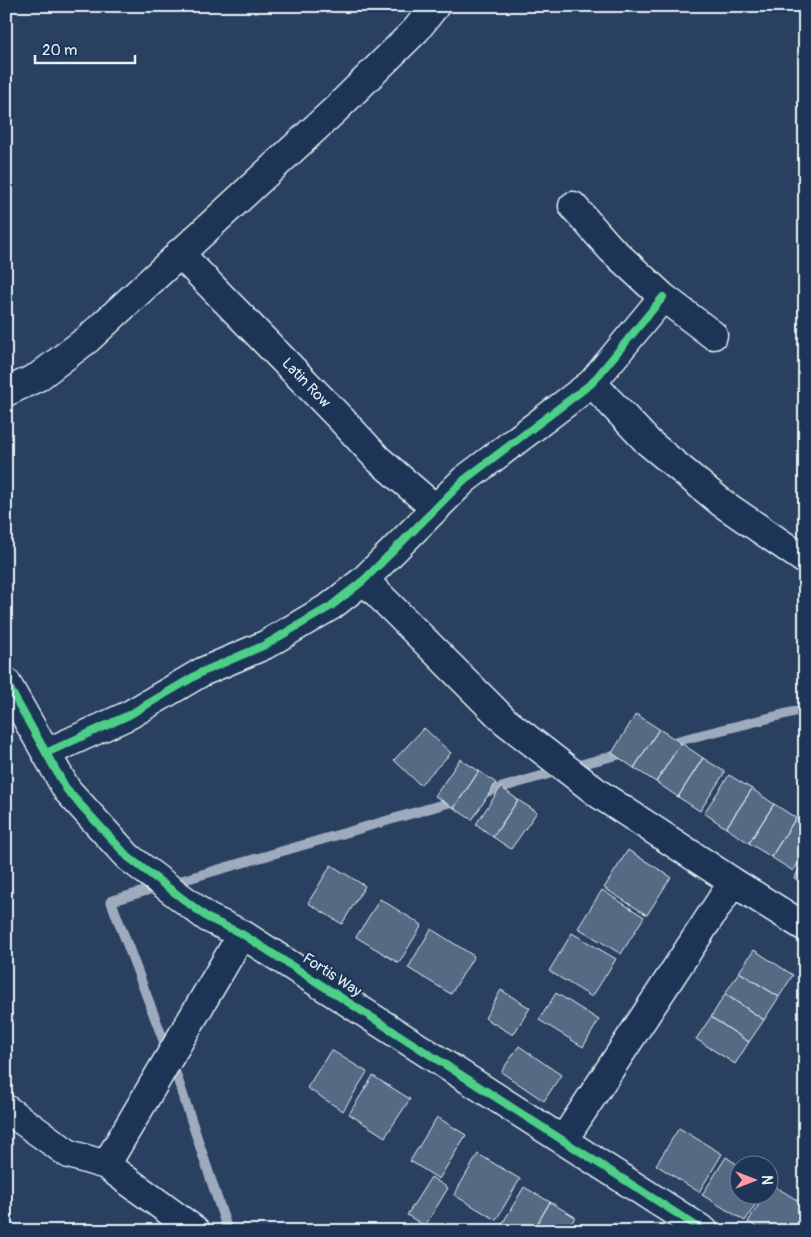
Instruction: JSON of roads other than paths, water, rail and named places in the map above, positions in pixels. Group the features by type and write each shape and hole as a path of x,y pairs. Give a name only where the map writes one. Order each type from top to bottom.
{"street":[{"path":"6,392 38,377 88,339 336,109 416,30 435,6"},
{"path":"573,206 611,249 663,297 713,335"},
{"name":"Latin Row","path":"179,254 378,459 436,509"},
{"path":"46,754 129,716 202,672 265,645 331,606 364,580 464,480 592,383 663,297"},
{"path":"592,383 648,442 722,504 805,560"},
{"path":"364,580 505,721 599,794 805,927"},
{"name":"Fortis Way","path":"6,684 67,790 128,857 208,918 242,934 564,1139 704,1231"},
{"path":"564,1139 733,882"},
{"path":"106,1165 242,934"},
{"path":"6,1109 68,1154 106,1165 196,1231"}],"waterway":[{"path":"665,744 805,709"},
{"path":"479,794 629,752"},
{"path":"228,1231 175,1071 111,901 458,800"}]}
